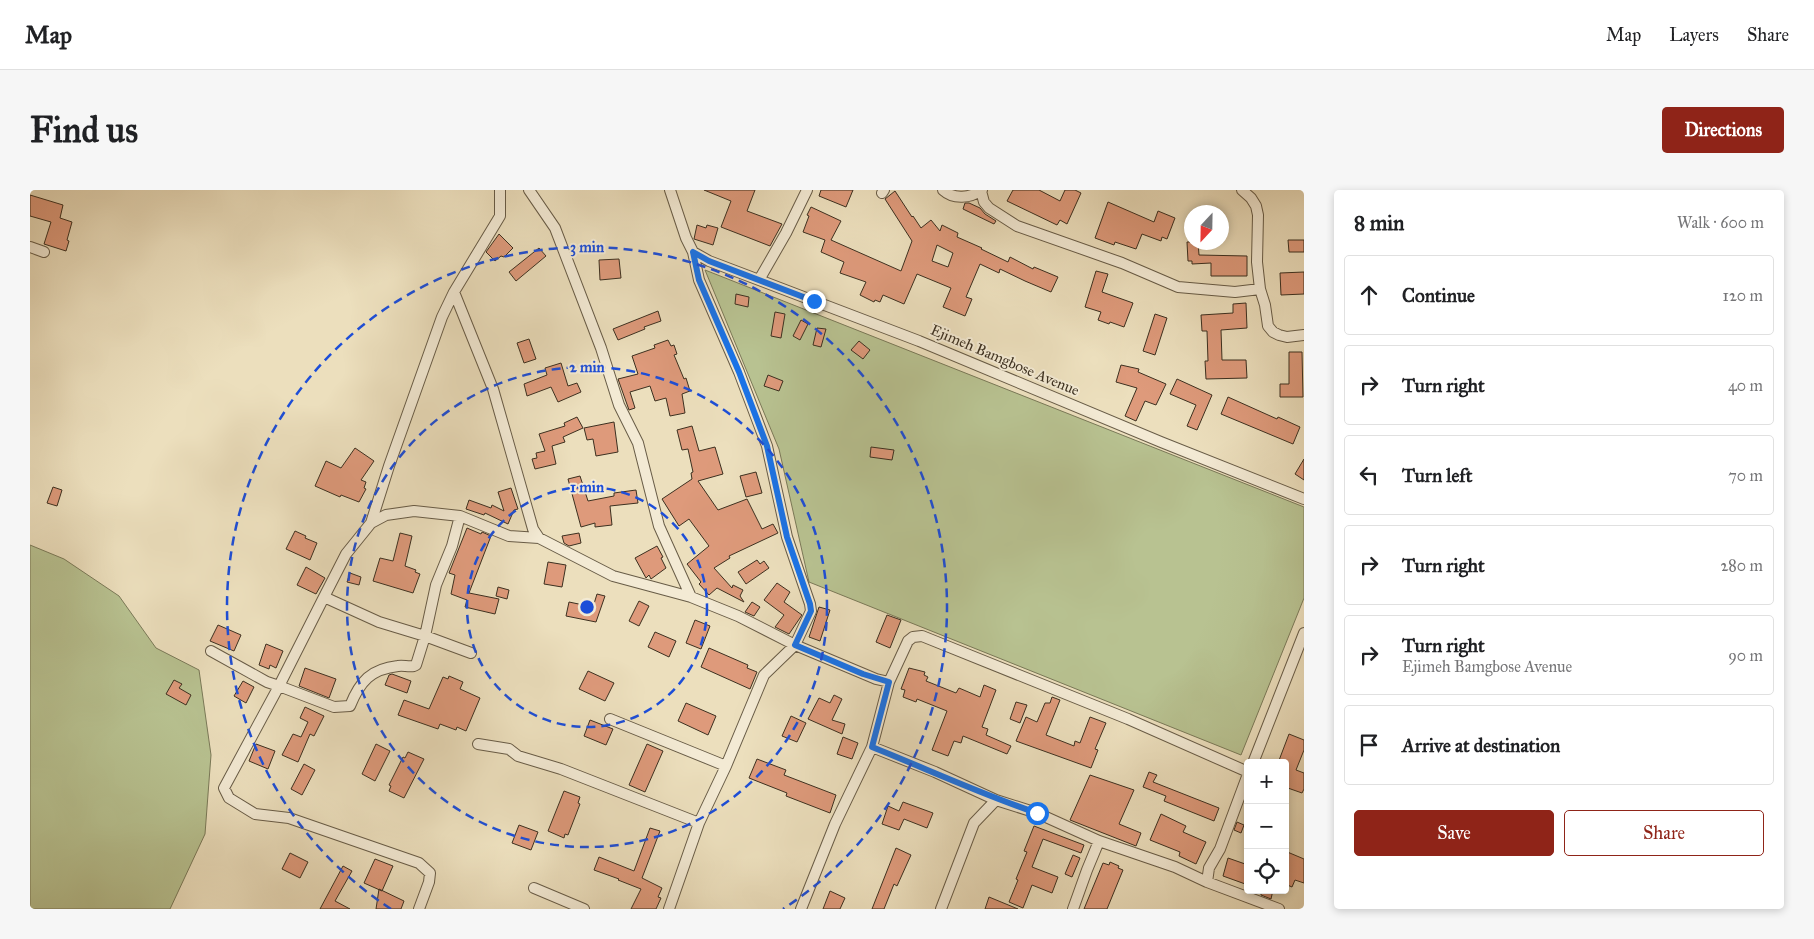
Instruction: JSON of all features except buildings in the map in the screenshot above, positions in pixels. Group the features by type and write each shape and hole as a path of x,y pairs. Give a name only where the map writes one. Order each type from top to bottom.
{"street":[{"path":"419,909 430,882 430,873 419,863 289,818 255,814 228,798 224,788 279,686 346,554 371,523 388,466 442,317 454,292 500,216 500,190"},
{"path":"529,190 555,228 601,348 619,405 638,442 659,526 691,597"},
{"path":"669,909 699,823 726,766 764,675 795,645 811,611 787,537 767,446 739,372 699,280 693,252 686,238 670,190"},
{"path":"758,280 786,233 806,190"},
{"path":"943,190 953,197 960,198 982,191 984,202 989,208 1017,226 1122,263 1178,287 1221,292 1260,289"},
{"path":"1242,190 1251,198 1256,206 1258,215 1257,262 1260,289 1265,305 1268,326 1273,332 1287,337 1304,335"},
{"path":"30,247 44,252"},
{"name":"Ejimeh Bamgbose Avenue","path":"693,252 709,261 919,341 1161,442 1304,499"},
{"path":"454,292 493,389 533,529 539,538"},
{"path":"371,523 386,515 414,511 460,516 509,536 539,538 613,576 691,597 738,616 795,645 863,674 889,682"},
{"path":"211,651 267,682 334,707 350,706 354,696 370,674 381,669 414,666 416,664 425,636 436,585 452,546 460,516"},
{"path":"324,597 379,622 471,653"},
{"path":"1254,759 1304,633"},
{"path":"801,909 835,824 872,747 889,682 908,641 914,637 922,636 1128,719 1244,771"},
{"path":"610,719 726,766"},
{"path":"478,744 509,750 518,756 561,769 699,823"},
{"path":"872,747 935,772 996,800 1037,813 1100,841 1175,867 1207,882 1279,909"},
{"path":"1207,882 1210,868 1220,848 1244,784"},
{"path":"941,909 974,823 996,800"},
{"path":"1073,909 1086,870 1100,841"},
{"path":"534,888 584,909"}],"green space":[{"path":"705,270 1304,507 1304,598 1241,755 809,582 779,449"},
{"path":"30,545 64,559 119,596 156,648 199,670 211,755 205,834 170,909 30,909"}],"route":[{"path":"814,301 709,261 693,252 699,280 739,372 767,446 787,537 810,604 811,611 795,645 863,674 889,682 872,747 935,772 996,800 1037,813"}]}
